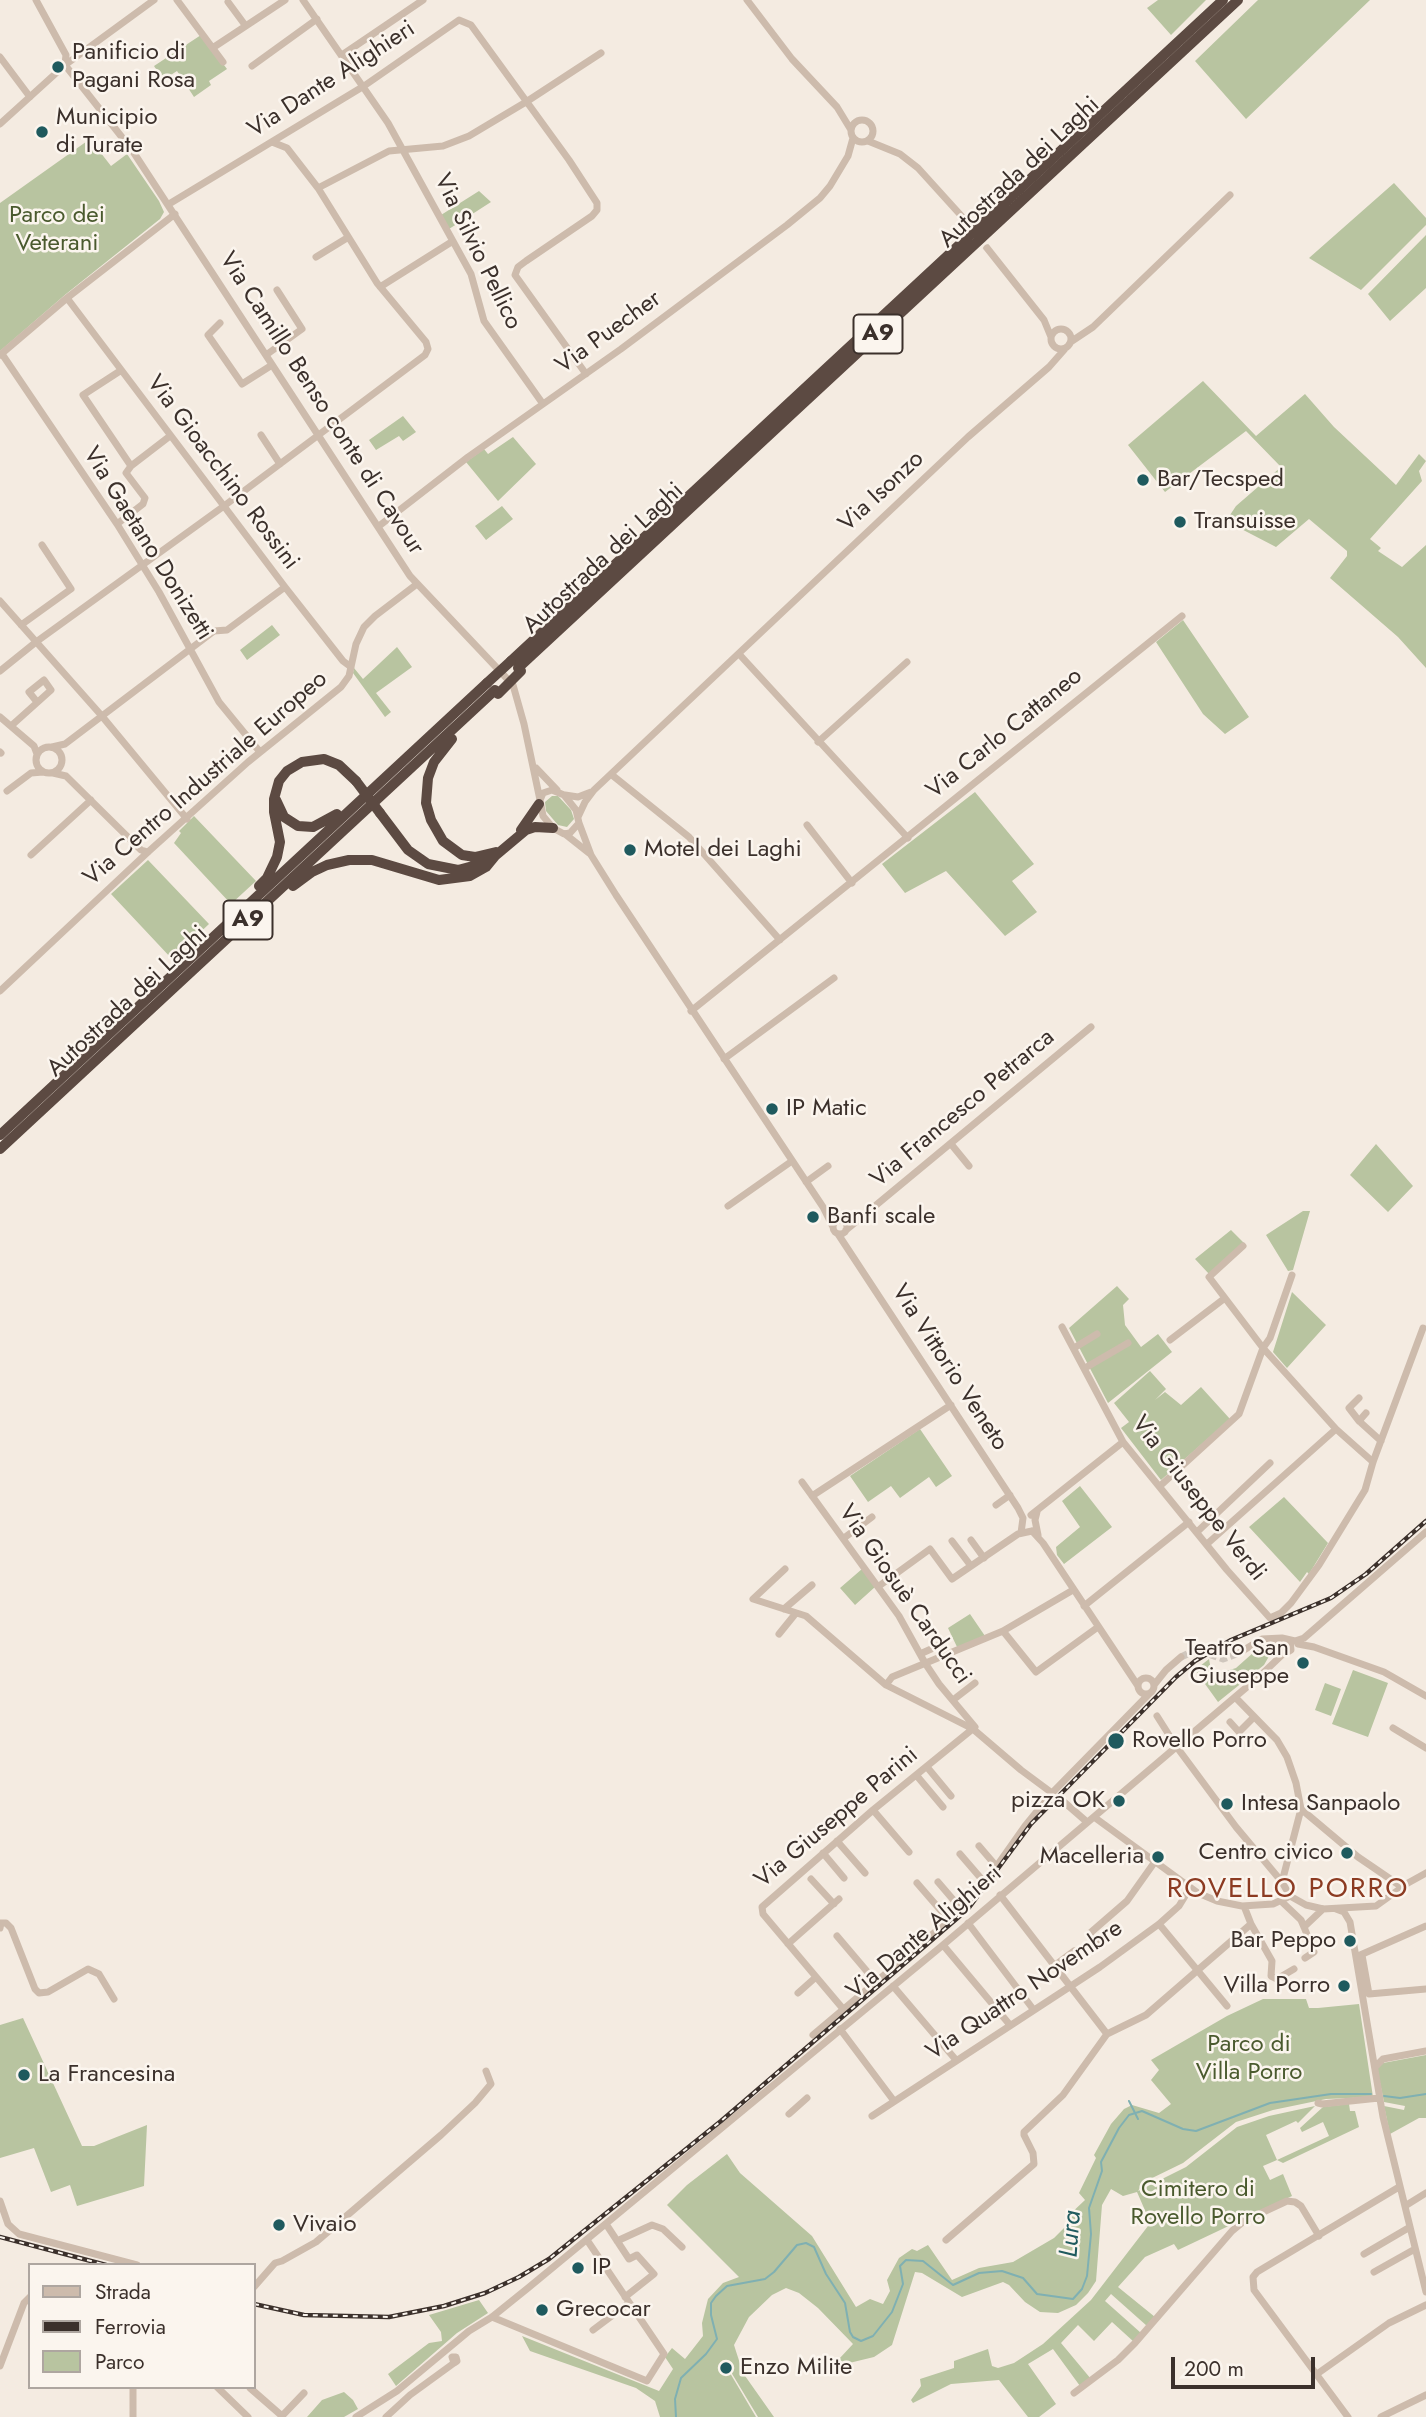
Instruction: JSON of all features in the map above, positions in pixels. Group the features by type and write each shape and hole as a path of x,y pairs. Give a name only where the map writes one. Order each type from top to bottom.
{"highway":[{"name":"Autostrada dei Laghi","path":"517,667 1223,0"},
{"name":"Autostrada dei Laghi","path":"0,1149 1238,0"},
{"name":"Autostrada dei Laghi","path":"0,1135 458,709 493,689"},
{"path":"493,689 442,751 428,778 426,803 430,820 438,835 455,851 475,857 499,853"},
{"path":"275,795 280,810 292,823 309,827 326,822 458,709"},
{"path":"125,1019 267,878 279,850 274,812 275,795 279,781 294,765 309,759 331,761 346,771 400,842 428,864 447,869 467,869 484,863 499,853"},
{"path":"187,976 297,882 327,865 349,860 372,860 419,876 445,880 470,876 486,867 516,837 539,802"},
{"path":"516,837 536,827 553,828"}],"street":[{"path":"36,0 66,55 65,65"},
{"path":"0,111 3,121 65,65 154,0"},
{"path":"177,0 223,62"},
{"path":"214,47 285,0"},
{"name":"Via Silvio Pellico","path":"303,0 364,86 403,149 477,286 484,321 542,404"},
{"path":"342,55 423,0"},
{"path":"747,0 792,60 837,107 859,121 869,123 886,147"},
{"path":"228,2 245,25"},
{"path":"252,66 317,19"},
{"name":"Via Dante Alighieri","path":"169,204 364,86 459,20 471,25 569,160 598,206 593,216 518,267 515,275 586,374"},
{"path":"526,102 601,53"},
{"path":"0,57 30,97"},
{"name":"Via Camillo Benso conte di Cavour","path":"65,65 119,131 169,204 317,435 417,584 513,685 533,765 539,802"},
{"name":"Via Silvio Pellico","path":"403,149 452,144 526,102"},
{"path":"837,107 852,134 900,154 918,168 966,222"},
{"path":"852,134 853,124 859,121"},
{"path":"866,142 873,132"},
{"name":"Via Puecher","path":"848,156 852,134"},
{"path":"0,671 425,355 428,349 426,342 380,287 318,188 287,148 272,142"},
{"name":"Via Puecher","path":"379,526 468,457 586,374 795,219 825,192 848,156 866,142"},
{"path":"318,188 389,151 403,149"},
{"path":"1054,346 1064,350 1085,333 1230,195"},
{"path":"1,354 67,298 175,214"},
{"path":"316,257 347,238"},
{"path":"380,287 453,241"},
{"path":"987,248 1044,320 1054,346 1054,361"},
{"path":"265,355 302,330 277,290"},
{"name":"Via Gioacchino Rossini","path":"67,298 285,587 351,667"},
{"path":"1044,320 1068,332 1085,333"},
{"path":"220,323 208,335 242,384 272,365"},
{"path":"1051,337 1059,329"},
{"path":"1068,332 1072,341"},
{"name":"Via Isonzo","path":"579,820 585,802 594,790 1064,350"},
{"name":"Via Gaetano Donizetti","path":"1,354 117,524 191,648 219,702 260,752"},
{"path":"120,371 83,395 131,466"},
{"path":"261,435 280,464"},
{"path":"117,524 143,504 145,498 125,473 170,436"},
{"path":"21,625 71,589 42,545"},
{"name":"Via Centro Industriale Europeo","path":"0,991 144,853 187,819 260,752 341,687 349,676 356,643 364,627 374,616 417,584"},
{"path":"7,791 31,773 42,753 65,744 214,631 225,632 285,587"},
{"path":"0,601 101,715 187,819"},
{"name":"Via Carlo Cattaneo","path":"691,1011 1182,616"},
{"path":"739,654 908,838"},
{"path":"818,741 907,662"},
{"path":"11,726 37,702"},
{"path":"0,717 42,753 61,760"},
{"path":"65,744 61,760 66,776 144,853"},
{"path":"42,753 48,772"},
{"path":"48,772 61,760"},
{"name":"Via Camillo Benso conte di Cavour","path":"533,765 561,793"},
{"path":"31,773 48,772 66,776"},
{"path":"612,775 689,837 780,940"},
{"path":"591,855 553,828 542,816 539,802 547,790 578,797 594,790"},
{"path":"561,793 573,805 591,855 722,1056 834,978"},
{"path":"31,855 91,800"},
{"path":"564,834 574,832 579,820"},
{"path":"807,824 852,883"},
{"name":"Via Francesco Petrarca","path":"841,1231 951,1144 1091,1027"},
{"name":"Via Vittorio Veneto","path":"722,1056 841,1231 847,1247 1130,1675 1146,1686"},
{"path":"951,1144 969,1166"},
{"path":"728,1206 792,1161"},
{"path":"806,1182 828,1166"},
{"name":"Via Vittorio Veneto","path":"823,1207 842,1221"},
{"name":"Via Francesco Petrarca","path":"842,1221 858,1219"},
{"path":"836,1221 842,1221 841,1231 836,1221"},
{"path":"1243,1246 1209,1277 1263,1348 1336,1429 1373,1462 1423,1328"},
{"path":"1160,1486 1239,1414 1292,1275"},
{"path":"1170,1340 1225,1298"},
{"name":"Via Giuseppe Verdi","path":"1062,1327 1123,1442 1268,1617 1286,1609 1319,1565 1365,1490 1373,1462"},
{"path":"1074,1348 1097,1335"},
{"path":"1085,1368 1128,1343"},
{"path":"1359,1398 1349,1408 1381,1441"},
{"path":"812,1496 951,1405"},
{"path":"1359,1421 1366,1413"},
{"path":"1207,1544 1336,1429"},
{"path":"879,1586 930,1549 952,1579 984,1558 1123,1442"},
{"path":"1197,1532 1270,1463"},
{"name":"Via Giosuè Carducci","path":"802,1482 900,1616 925,1663 975,1727 973,1729"},
{"path":"996,1505 1010,1495"},
{"path":"844,1538 872,1517"},
{"path":"1084,1606 1189,1522"},
{"name":"Via Dante Alighieri","path":"356,2417 397,2391 608,2223 943,1945 1264,1672 1302,1643 1426,1532"},
{"path":"971,1539 984,1558"},
{"path":"952,1541 971,1566"},
{"path":"785,1569 753,1599 806,1616 886,1685 973,1729 1052,1793"},
{"path":"784,1609 812,1585"},
{"path":"886,1685 892,1677 1003,1631 1073,1590"},
{"path":"779,1634 796,1613"},
{"path":"1003,1631 1036,1672 1098,1627"},
{"path":"1265,1638 1273,1641 1277,1647 1302,1643"},
{"path":"1239,1653 1265,1638 1282,1638 1384,1672 1426,1696"},
{"name":"Via Dante Alighieri","path":"1264,1672 1282,1638"},
{"path":"920,1654 940,1645 946,1656"},
{"path":"813,2035 972,1901 1052,1793 1141,1702 1146,1686 1181,1657"},
{"path":"953,1700 975,1683"},
{"path":"1235,1697 1283,1748 1296,1783 1301,1809 1282,1882"},
{"path":"1157,1716 1176,1746 1236,1827 1282,1882 1290,1896 1306,1905 1323,1909 1376,1906 1426,1873"},
{"path":"1230,1722 1240,1732 1254,1717"},
{"path":"1165,1728 1177,1736 1191,1734"},
{"path":"1393,1728 1426,1748"},
{"name":"Via Giuseppe Parini","path":"844,2010 763,1914 762,1908 873,1810 973,1729"},
{"path":"927,1767 951,1796"},
{"path":"916,1776 943,1807"},
{"path":"1064,1802 1087,1822"},
{"path":"1301,1809 1358,1857 1402,1887"},
{"path":"873,1810 909,1852"},
{"path":"1094,1817 1154,1863 1208,1898 1244,1906 1281,1901 1290,1896"},
{"path":"837,1841 865,1873"},
{"path":"979,1846 997,1867"},
{"path":"823,1853 844,1878"},
{"path":"960,1854 985,1883"},
{"path":"1092,1949 1098,1944 1089,1934 1127,1901 1154,1863"},
{"path":"788,1944 836,1902 811,1879"},
{"path":"938,1882 962,1910"},
{"path":"917,1883 949,1920"},
{"name":"Via Quattro Novembre","path":"872,2116 1033,2009 1085,1978 1159,1924 1179,1906 1190,1888"},
{"path":"1000,1895 1107,2034"},
{"path":"1281,1901 1301,1920 1304,1927 1314,1952 1305,1958"},
{"path":"1244,1906 1272,1961 1271,1976 1277,1979 1294,1969"},
{"path":"1304,1927 1323,1909"},
{"path":"1336,1909 1348,1917 1369,1994 1426,1989"},
{"path":"0,1927 1,1923 11,1927 35,1989 39,1993 48,1992 88,1969 99,1974 114,1999"},
{"path":"968,1923 1033,2009"},
{"path":"1159,1924 1227,2006"},
{"path":"946,2240 1034,2164 1033,2153 1024,2132 1063,2095 1107,2034 1146,2015 1251,1924"},
{"path":"1359,1956 1426,1926"},
{"path":"837,1936 876,1982"},
{"path":"943,1945 1010,2025"},
{"path":"1054,1965 1074,1951"},
{"path":"1359,1956 1379,2098 1426,2292"},
{"path":"798,1993 816,1977"},
{"path":"893,1986 956,2060"},
{"path":"841,2029 894,2101"},
{"path":"1375,2067 1383,2059 1426,2051"},
{"path":"256,2285 275,2263 316,2242 458,2119 491,2084 486,2071"},
{"path":"789,2114 807,2098"},
{"path":"1318,2103 1379,2098"},
{"path":"1348,2417 1254,2290 1252,2283 1257,2272 1399,2187"},
{"path":"1405,2206 1426,2193"},
{"path":"0,2201 8,2224 19,2234 129,2263"},
{"path":"1074,2393 1118,2360 1135,2343 1232,2231 1244,2221 1287,2201 1295,2202 1301,2206 1319,2236"},
{"path":"593,2330 654,2274 637,2255 629,2259 608,2223"},
{"path":"617,2241 652,2225 663,2229 682,2247"},
{"path":"1364,2254 1410,2227"},
{"path":"492,2317 647,2381 664,2354 587,2240"},
{"path":"1374,2272 1415,2249"},
{"path":"0,2366 28,2298"},
{"path":"1317,2374 1389,2322 1426,2305"},
{"path":"0,2349 9,2341"},
{"path":"386,2417 410,2395 454,2363"},
{"path":"133,2389 133,2417"},
{"path":"219,2389 247,2416"},
{"path":"251,2389 282,2416 303,2393"},
{"path":"1381,2417 1426,2396"}],"green space":[{"path":"1158,0 1206,0 1171,35 1147,8"},
{"path":"1258,0 1370,0 1246,119 1195,61"},
{"path":"201,35 227,69 209,81 211,85 194,97 177,71 163,80 154,66"},
{"name":"Parco dei Veterani","path":"90,139 111,166 127,154 164,212 160,219 0,351 0,203"},
{"path":"1394,183 1426,218 1426,225 1361,290 1309,258"},
{"path":"479,191 491,202 449,229 441,215"},
{"path":"1426,235 1426,288 1390,321 1368,294"},
{"path":"1203,381 1256,436 1305,394 1334,427 1396,485 1419,454 1426,461 1419,471 1422,481 1370,539 1381,548 1378,551 1402,567 1426,545 1426,668 1398,637 1330,578 1347,556 1347,551 1309,519 1276,547 1226,521 1236,506 1281,467 1246,431 1165,492 1128,445"},
{"path":"403,416 416,432 403,441 399,436 376,450 369,440"},
{"path":"513,437 536,464 498,501 466,462 484,449 488,454"},
{"path":"502,506 513,519 486,540 475,526"},
{"path":"1183,620 1249,717 1225,734 1203,714 1156,642"},
{"path":"272,625 280,635 247,660 240,650"},
{"path":"397,647 412,667 376,693 391,712 385,717 353,673 354,668 363,679"},
{"path":"975,792 1034,864 1012,881 1037,912 1005,936 946,871 905,893 882,864"},
{"path":"552,796 558,796 571,810 574,819 567,827 558,825 546,811 545,802"},
{"path":"194,816 256,881 231,904 174,843 181,833 179,831"},
{"path":"148,860 209,924 172,959 111,894"},
{"path":"1376,1144 1413,1186 1388,1212 1350,1175"},
{"path":"1303,1211 1310,1211 1293,1270 1288,1271 1266,1235"},
{"path":"1231,1230 1244,1243 1209,1274 1195,1259"},
{"path":"1117,1286 1129,1299 1123,1305 1125,1325 1141,1347 1158,1334 1172,1352 1108,1403 1069,1328"},
{"path":"1292,1292 1326,1325 1287,1368 1273,1352"},
{"path":"1150,1371 1166,1389 1155,1400 1165,1392 1181,1405 1201,1387 1230,1419 1161,1480 1121,1428 1129,1422 1114,1403"},
{"path":"920,1429 952,1476 936,1487 929,1477 900,1498 891,1486 868,1502 850,1476"},
{"path":"1080,1486 1112,1527 1064,1564 1057,1555 1056,1547 1080,1527 1062,1501"},
{"path":"1284,1497 1328,1543 1309,1574 1307,1572 1300,1582 1249,1527"},
{"path":"862,1569 875,1587 855,1605 840,1588"},
{"path":"970,1614 985,1636 958,1649 948,1628"},
{"path":"1263,1644 1272,1645 1272,1651 1264,1665 1218,1702 1195,1670 1209,1659 1214,1672 1236,1668"},
{"path":"1353,1670 1388,1683 1368,1737 1332,1724"},
{"path":"1325,1683 1341,1689 1331,1716 1315,1710"},
{"path":"1263,1999 1306,1999 1309,2008 1359,2004 1373,2097 1326,2099 1273,2110 1236,2122 1183,2163 1144,2182 1138,2191 1186,2167 1237,2127 1269,2116 1315,2106 1298,2123 1296,2121 1266,2135 1277,2160 1263,2166 1270,2180 1283,2174 1292,2196 1178,2250 1174,2244 1145,2257 1118,2287 1155,2317 1147,2326 1111,2294 1105,2301 1141,2333 1134,2342 1112,2322 1094,2341 1078,2325 1061,2343 1091,2379 1080,2386 1053,2349 1028,2364 1056,2404 1039,2417 1028,2417 999,2380 951,2384 913,2403 911,2400 921,2386 920,2379 954,2368 954,2361 988,2349 992,2366 998,2368 1014,2363 1043,2344 1091,2300 1148,2226 1147,2215 1137,2192 1123,2196 1111,2189 1102,2205 1096,2281 1076,2305 1058,2313 1040,2312 1003,2282 962,2297 922,2273 915,2272 892,2345 874,2357 845,2364 839,2359 853,2344 818,2308 799,2293 786,2288 772,2295 749,2317 734,2345 743,2373 774,2417 758,2417 731,2372 724,2370 724,2361 723,2371 730,2373 756,2417 660,2417 655,2401 636,2388 530,2351 522,2336 659,2391 673,2369 665,2357 672,2348 685,2359 703,2336 702,2323 708,2299 723,2283 739,2277 667,2205 687,2185 727,2154 740,2173 812,2236 856,2307 870,2299 883,2304 890,2291 887,2280 899,2258 912,2249 917,2251 928,2245 952,2280 979,2268 1013,2262 1054,2238 1067,2225 1067,2217 1085,2200 1079,2193 1096,2158 1094,2155 1111,2124 1124,2109 1132,2105 1159,2113 1171,2104 1151,2080 1159,2070 1151,2060 1227,2016"},
{"name":"La Francesina","path":"23,2018 82,2146 94,2146 147,2125 144,2186 77,2206 70,2185 51,2192 34,2148 0,2158 0,2025"},
{"path":"1426,2055 1426,2118 1419,2118 1390,2134 1384,2106 1404,2110 1405,2106 1384,2102 1377,2068 1383,2063"},
{"path":"1349,2104 1350,2111 1355,2111 1359,2127 1283,2163 1277,2160 1329,2136 1323,2122 1302,2132 1300,2128 1323,2107"},
{"path":"479,2300 488,2313 457,2333 396,2386 388,2374 429,2343 442,2341 441,2332 429,2315"},
{"path":"344,2392 358,2409 344,2417 307,2417 322,2400"}],"waterway":[{"name":"Lura","path":"676,2417 675,2399 681,2378 717,2339 711,2303 727,2286 765,2279 797,2245 806,2243 814,2247 826,2274 845,2303 850,2332 861,2341 873,2336 892,2312 903,2284 900,2266 906,2260 923,2261 953,2285 979,2273 1002,2271 1023,2278 1037,2294 1073,2299 1082,2289 1087,2276 1091,2234 1089,2208 1102,2171 1101,2162 1129,2115 1142,2111 1183,2129 1196,2131 1270,2103 1331,2094 1371,2094"},
{"name":"Lura","path":"1384,2096 1400,2098 1426,2094"},
{"name":"Lura","path":"1129,2101 1138,2119"}],"tunnel":[{"path":"966,221 987,248"},
{"path":"1181,1657 1196,1650 1223,1659 1239,1653"}],"railway":[{"path":"256,2304 304,2315 389,2317 444,2306 485,2293 549,2259 721,2121 968,1909 1031,1824 1195,1661 1231,1640 1331,1598 1366,1574 1426,1521"},
{"path":"0,2237 98,2263"}],"place":[{"name":"Panificio di Pagani Rosa","path":"58,67"},
{"name":"Municipio di Turate","path":"42,132"},
{"name":"Bar/Tecsped","path":"1143,480"},
{"name":"Transuisse","path":"1180,522"},
{"name":"Motel dei Laghi","path":"630,850"},
{"name":"IP Matic","path":"772,1109"},
{"name":"Banfi scale","path":"813,1217"},
{"name":"Teatro San Giuseppe","path":"1303,1663"},
{"name":"Rovello Porro","path":"1116,1741"},
{"name":"pizza OK","path":"1119,1801"},
{"name":"Intesa Sanpaolo","path":"1227,1804"},
{"name":"Centro civico","path":"1347,1853"},
{"name":"Macelleria","path":"1158,1857"},
{"name":"Bar Peppo","path":"1350,1941"},
{"name":"Villa Porro","path":"1344,1986"},
{"name":"La Francesina","path":"24,2075"},
{"name":"Vivaio","path":"279,2225"},
{"name":"IP","path":"578,2268"},
{"name":"Grecocar","path":"542,2310"},
{"name":"Enzo Milite","path":"726,2368"}],"district":[{"name":"ROVELLO PORRO","path":"1288,1890"}],"park label":[{"name":"Parco di Villa Porro","path":"1249,2059"},
{"name":"Cimitero di Rovello Porro","path":"1198,2204"}]}
